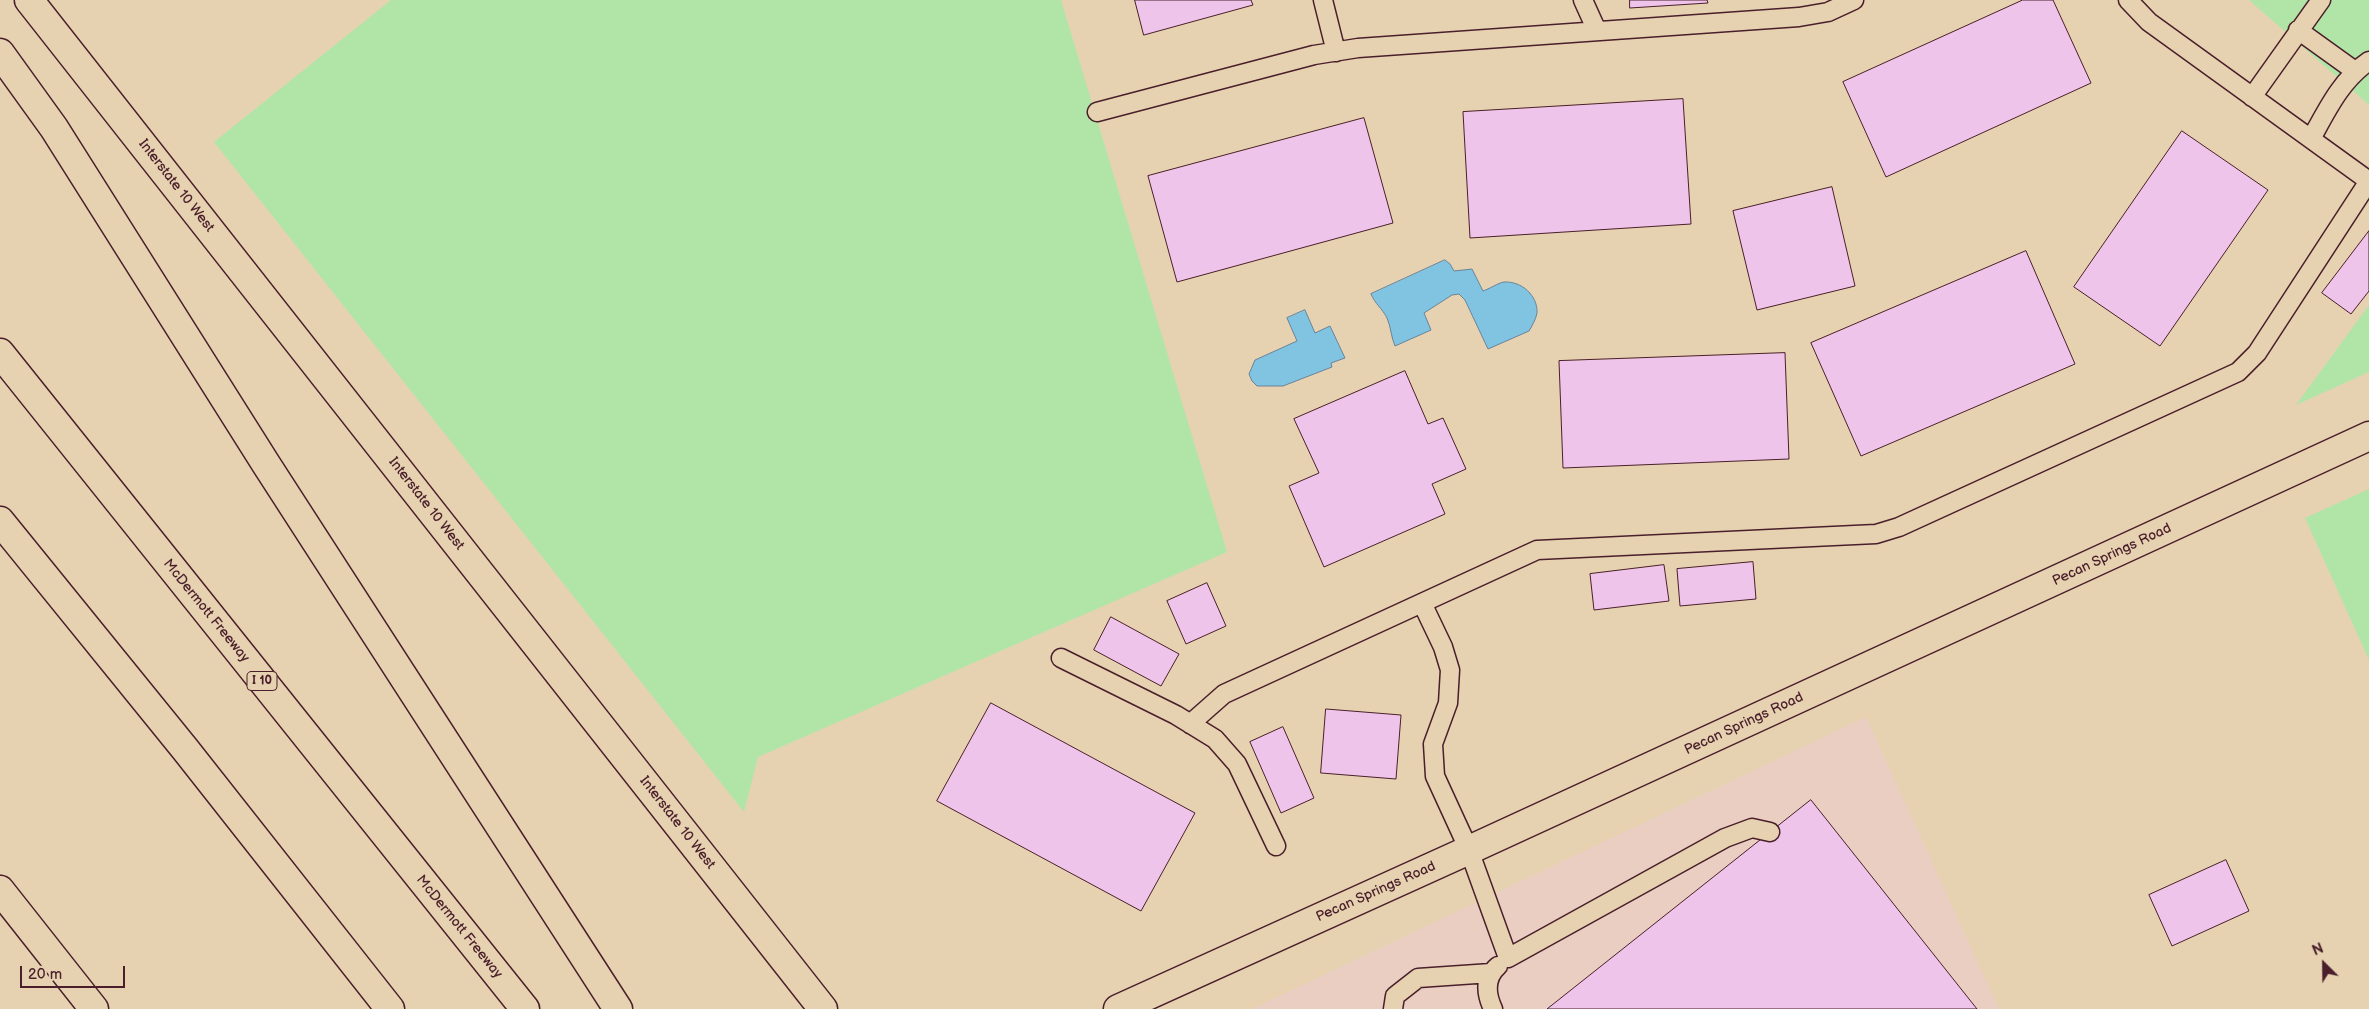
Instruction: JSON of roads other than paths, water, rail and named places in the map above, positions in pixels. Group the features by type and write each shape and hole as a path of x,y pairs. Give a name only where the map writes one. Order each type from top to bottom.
{"main road":[{"name":"Interstate 10 West","path":"29,0 823,1009"},
{"path":"0,53 54,128 271,472 618,1009"},
{"name":"McDermott Freeway","path":"0,353 525,1009"},
{"name":"Pecan Springs Road","path":"1118,1009 1469,850 2369,436"},
{"path":"0,521 185,749 390,1009"},
{"path":"0,891 94,1009"}],"lane":[{"path":"1323,0 1336,52"},
{"path":"1584,0 1597,31"},
{"path":"1096,112 1314,55 1358,48 1799,17 1828,12 1854,0"},
{"path":"1190,724 1224,694 1537,550 1876,534 1899,527 2238,372 2257,352 2369,181 2149,22 2128,0"},
{"path":"2252,97 2321,0"},
{"path":"2298,30 2362,66 2337,91 2310,139"},
{"path":"1422,603 1443,648 1450,670 1448,703 1434,744 1435,776 1469,850 1508,958"},
{"path":"1061,658 1190,724 1215,739 1237,764 1276,846"},
{"path":"1493,1009 1486,995 1491,973 1508,958 1724,838 1752,828 1770,832"},
{"path":"1393,1009 1395,996 1418,978 1491,973"}],"water":[{"path":"1445,260 1454,271 1472,269 1483,291 1504,282 1511,282 1528,291 1532,295 1537,307 1535,320 1529,331 1488,349 1465,300 1459,294 1452,295 1424,313 1431,330 1395,346 1387,318 1371,294"},
{"path":"1305,310 1315,333 1330,326 1345,358 1331,363 1332,367 1283,386 1257,386 1249,374 1255,360 1297,341 1287,318"}]}
